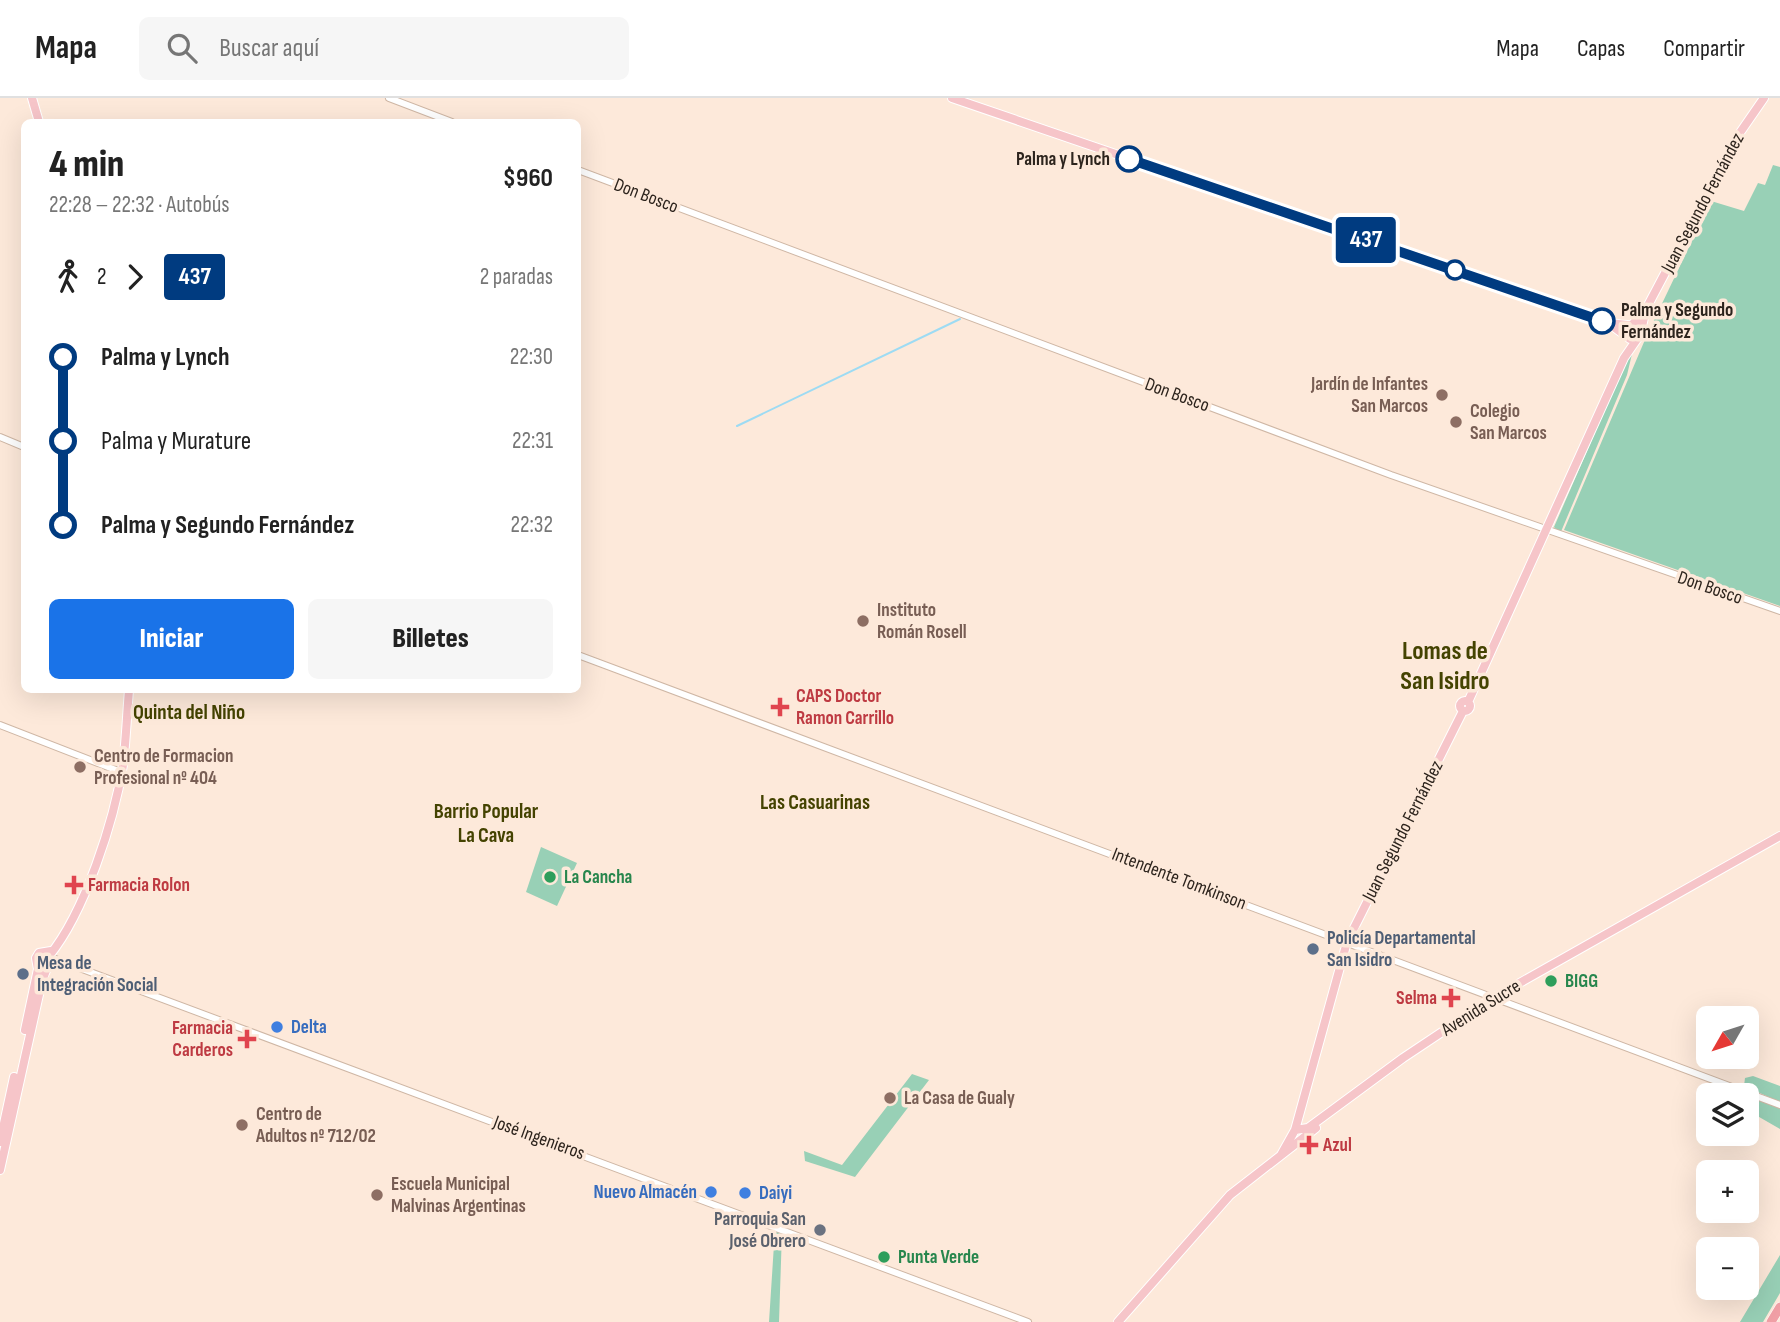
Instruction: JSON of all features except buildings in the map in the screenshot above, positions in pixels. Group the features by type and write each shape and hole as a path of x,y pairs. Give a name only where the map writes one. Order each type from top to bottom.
{"highway":[{"path":"1771,1322 1780,1307"}],"main road":[{"path":"32,98 38,119"},
{"path":"952,98 1609,323 1638,327 1639,335 1633,340 1609,323"},
{"name":"Juan Segundo Fernández","path":"1299,1131 1300,1114 1347,942 1463,711 1460,705 1468,702 1625,356 1639,335 1646,309 1737,138 1764,98"},
{"name":"Juan Segundo Fernández","path":"1625,356 1626,336 1631,325 1646,309"},
{"path":"0,1142 47,957 95,866 107,832 121,772 129,693"},
{"name":"Avenida Sucre","path":"1118,1322 1230,1195 1403,1058 1493,998 1780,836"},
{"path":"0,1170 47,957"},
{"name":"Avenida Sucre","path":"1281,1155 1299,1131 1336,1109"},
{"path":"1299,1131 1303,1139 1295,1141 1299,1131"}],"street":[{"path":"389,98 444,119"},
{"name":"Don Bosco","path":"581,171 829,267 1547,532 1780,611"},
{"path":"0,438 21,446"},
{"name":"Intendente Tomkinson","path":"581,656 1780,1105"},
{"path":"0,725 121,772"},
{"name":"José Ingenieros","path":"47,957 1028,1322"}],"green space":[{"path":"1773,165 1780,167 1780,606 1564,530 1647,335 1711,201 1744,211 1758,183 1765,185"},
{"path":"1642,339 1632,354 1627,375 1560,534 1554,527 1628,357"},
{"name":"La Cancha","path":"541,847 577,863 557,906 526,892"},
{"path":"912,1074 929,1080 855,1177 805,1161 804,1151 842,1165"},
{"path":"1753,1076 1780,1086 1780,1102 1759,1093 1759,1083 1744,1083 1745,1078"},
{"path":"1759,1100 1780,1108 1780,1129 1759,1117"},
{"path":"775,1229 782,1232 779,1322 769,1322"},
{"path":"1780,1255 1780,1293 1763,1322 1740,1322 1753,1300 1759,1300 1759,1290"}],"waterway":[{"path":"737,426 960,319"}],"bus line":[{"name":"437","path":"1129,159 1602,321"}],"place":[{"name":"Palma y Lynch","path":"1129,159"},
{"name":"Palma y Segundo Fernández","path":"1602,321"},
{"name":"Jardín de Infantes San Marcos","path":"1442,395"},
{"name":"Colegio San Marcos","path":"1456,422"},
{"name":"Instituto Román Rosell","path":"863,621"},
{"name":"CAPS Doctor Ramon Carrillo","path":"780,707"},
{"name":"Centro de Formacion Profesional nº 404","path":"80,767"},
{"name":"La Cancha","path":"550,877"},
{"name":"Farmacia Rolon","path":"74,885"},
{"name":"Policía Departamental San Isidro","path":"1313,949"},
{"name":"Mesa de Integración Social","path":"23,974"},
{"name":"BIGG","path":"1551,981"},
{"name":"Selma","path":"1451,998"},
{"name":"Delta","path":"277,1027"},
{"name":"Farmacia Carderos","path":"247,1039"},
{"name":"La Casa de Gualy","path":"890,1098"},
{"name":"Centro de Adultos nº 712/02","path":"242,1125"},
{"name":"Azul","path":"1309,1145"},
{"name":"Nuevo Almacén","path":"711,1192"},
{"name":"Daiyi","path":"745,1193"},
{"name":"Escuela Municipal Malvinas Argentinas","path":"377,1195"},
{"name":"Parroquia San José Obrero","path":"820,1230"},
{"name":"Punta Verde","path":"884,1257"}],"district":[{"name":"Lomas de San Isidro","path":"1445,666"},
{"name":"Quinta del Niño","path":"189,712"},
{"name":"Las Casuarinas","path":"815,802"},
{"name":"Barrio Popular La Cava","path":"486,823"}]}
